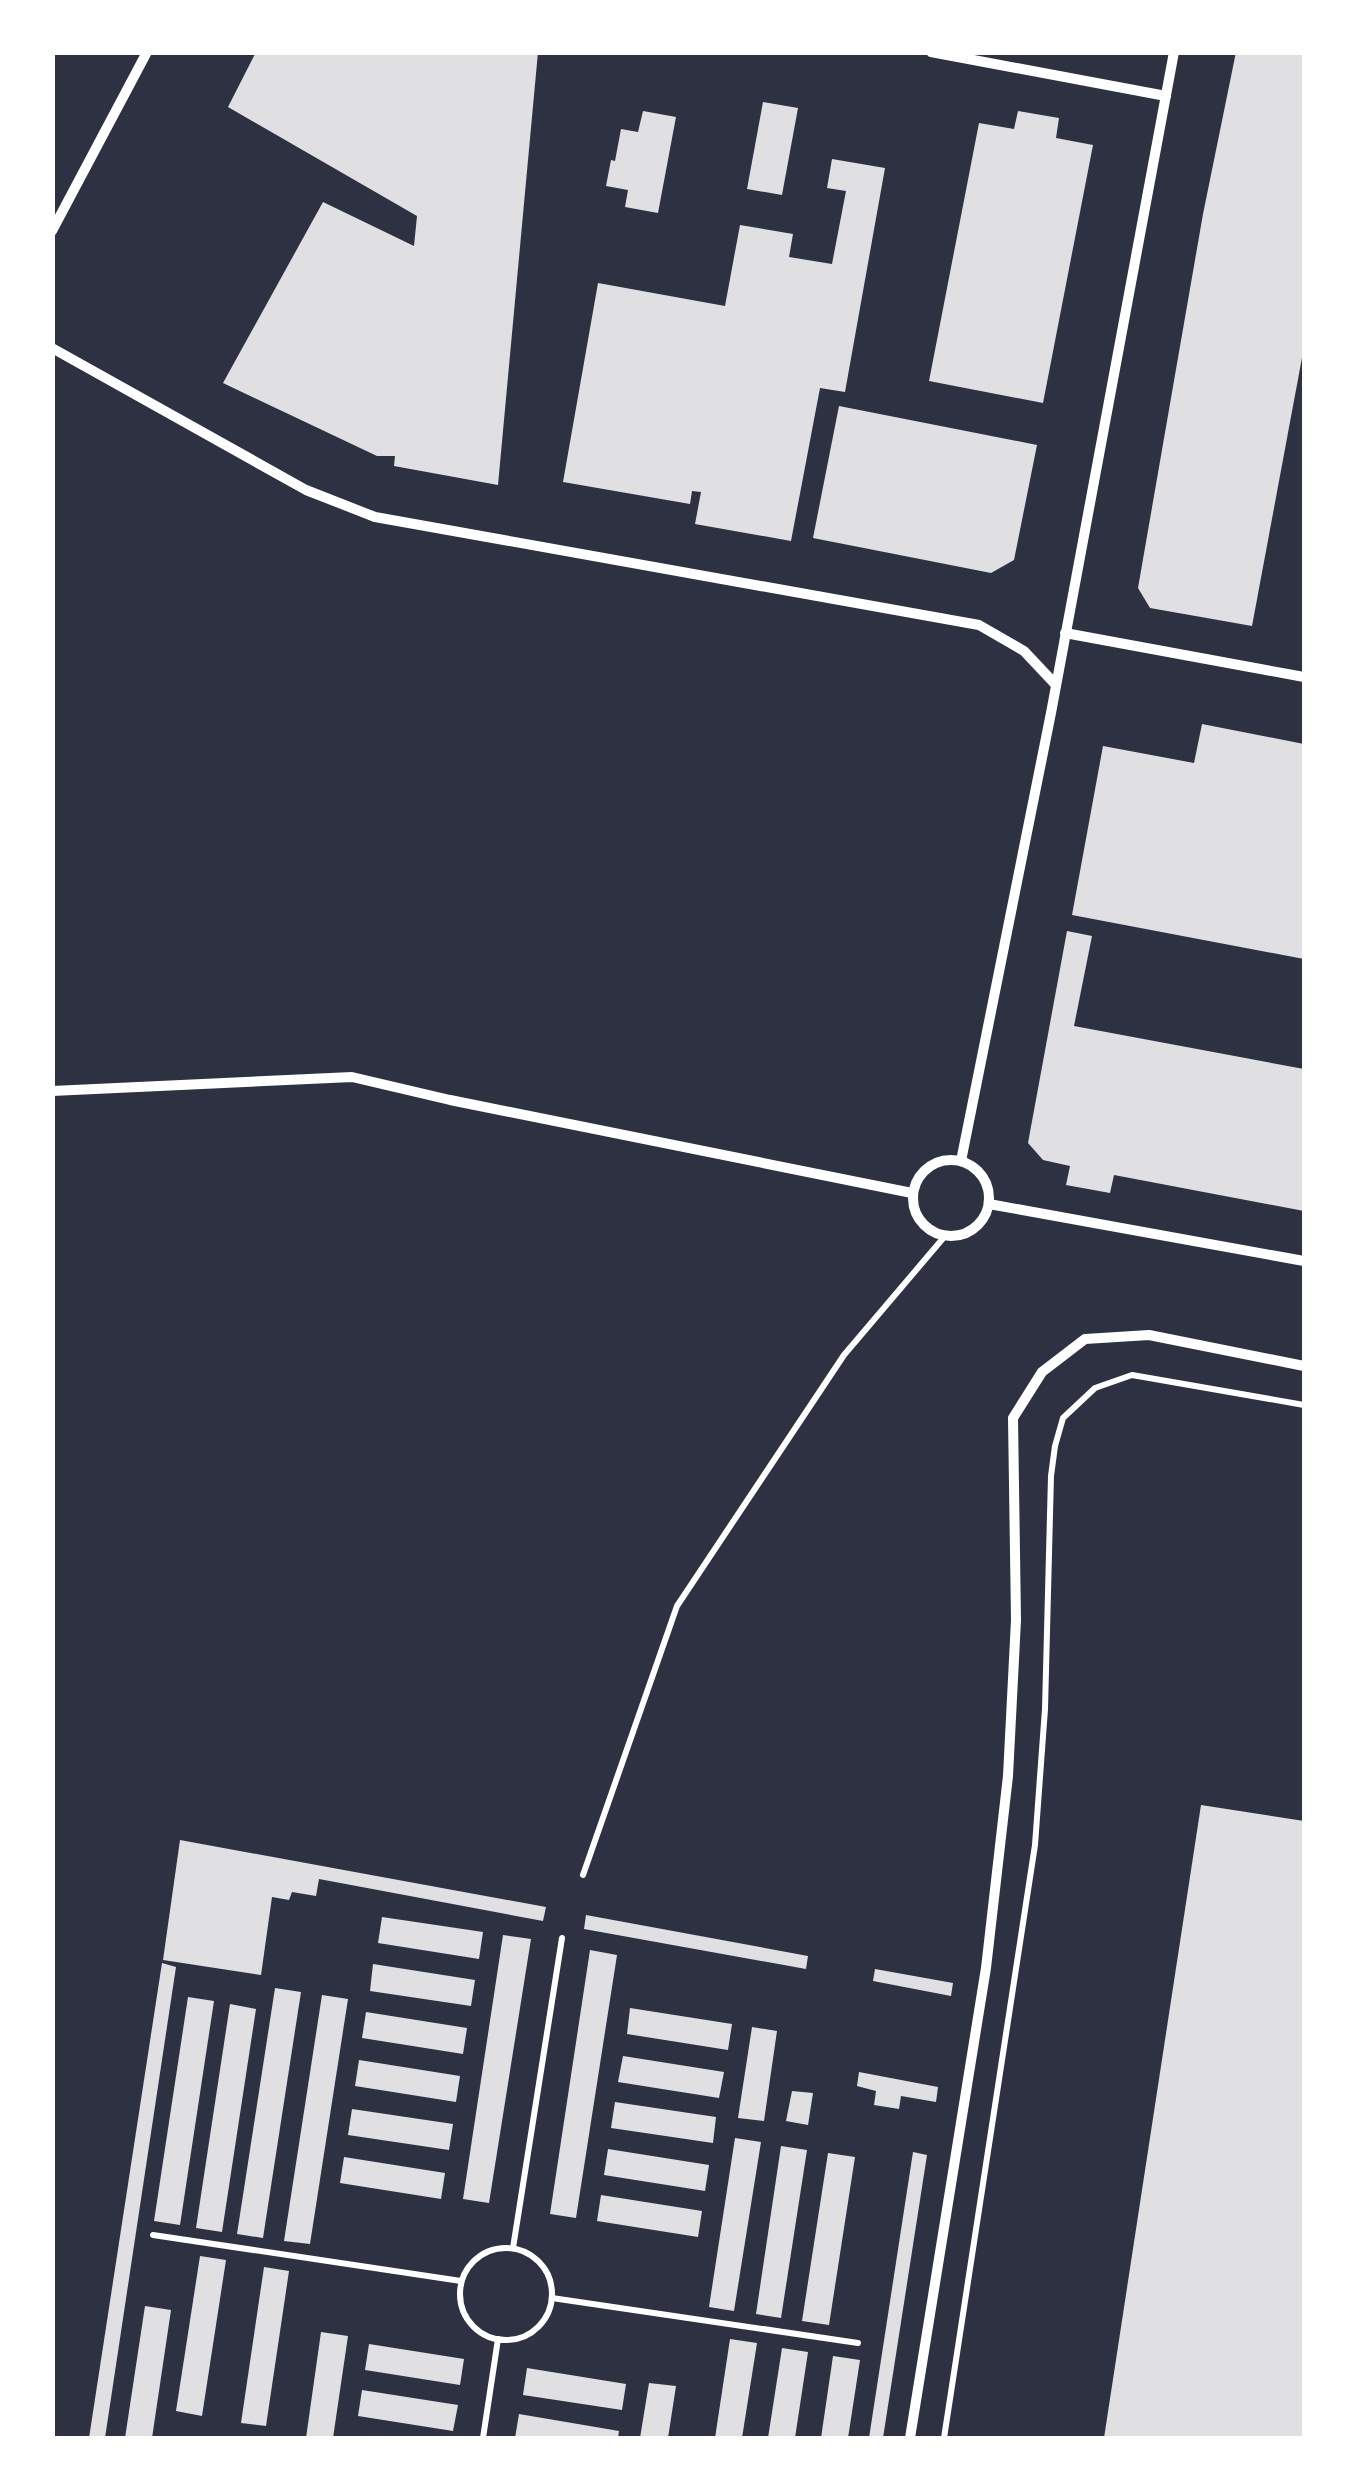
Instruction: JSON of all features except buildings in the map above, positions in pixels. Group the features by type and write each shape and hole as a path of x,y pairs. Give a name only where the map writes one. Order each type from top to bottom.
{"street":[{"path":"52,231 148,52"},
{"path":"931,52 1166,96"},
{"path":"961,1162 1056,685 1174,52"},
{"path":"52,348 306,490 375,517 979,625 1024,651 1056,685"},
{"path":"1065,633 1304,677"},
{"path":"52,1092 352,1076 450,1100 912,1194"},
{"path":"948,1160 961,1162 980,1173 988,1204 985,1215 968,1232 945,1236 924,1226 912,1194 924,1170 948,1160"},
{"path":"988,1204 1304,1262"},
{"path":"910,2438 986,1968 1008,1776 1016,1620 1013,1418 1042,1372 1086,1339 1150,1335 1304,1366"}],"path":[{"path":"583,1875 677,1606 844,1355 945,1236"},
{"path":"944,2438 1036,1844 1045,1708 1051,1476 1054,1446 1063,1418 1095,1388 1132,1376 1304,1405"},
{"path":"513,2248 562,1938"},
{"path":"153,2235 460,2281"},
{"path":"513,2248 538,2260 546,2272 552,2298 548,2313 528,2334 498,2340 483,2334 463,2312 460,2281 475,2258 486,2252 513,2248"},
{"path":"552,2298 858,2344"},
{"path":"483,2438 498,2340"}]}
